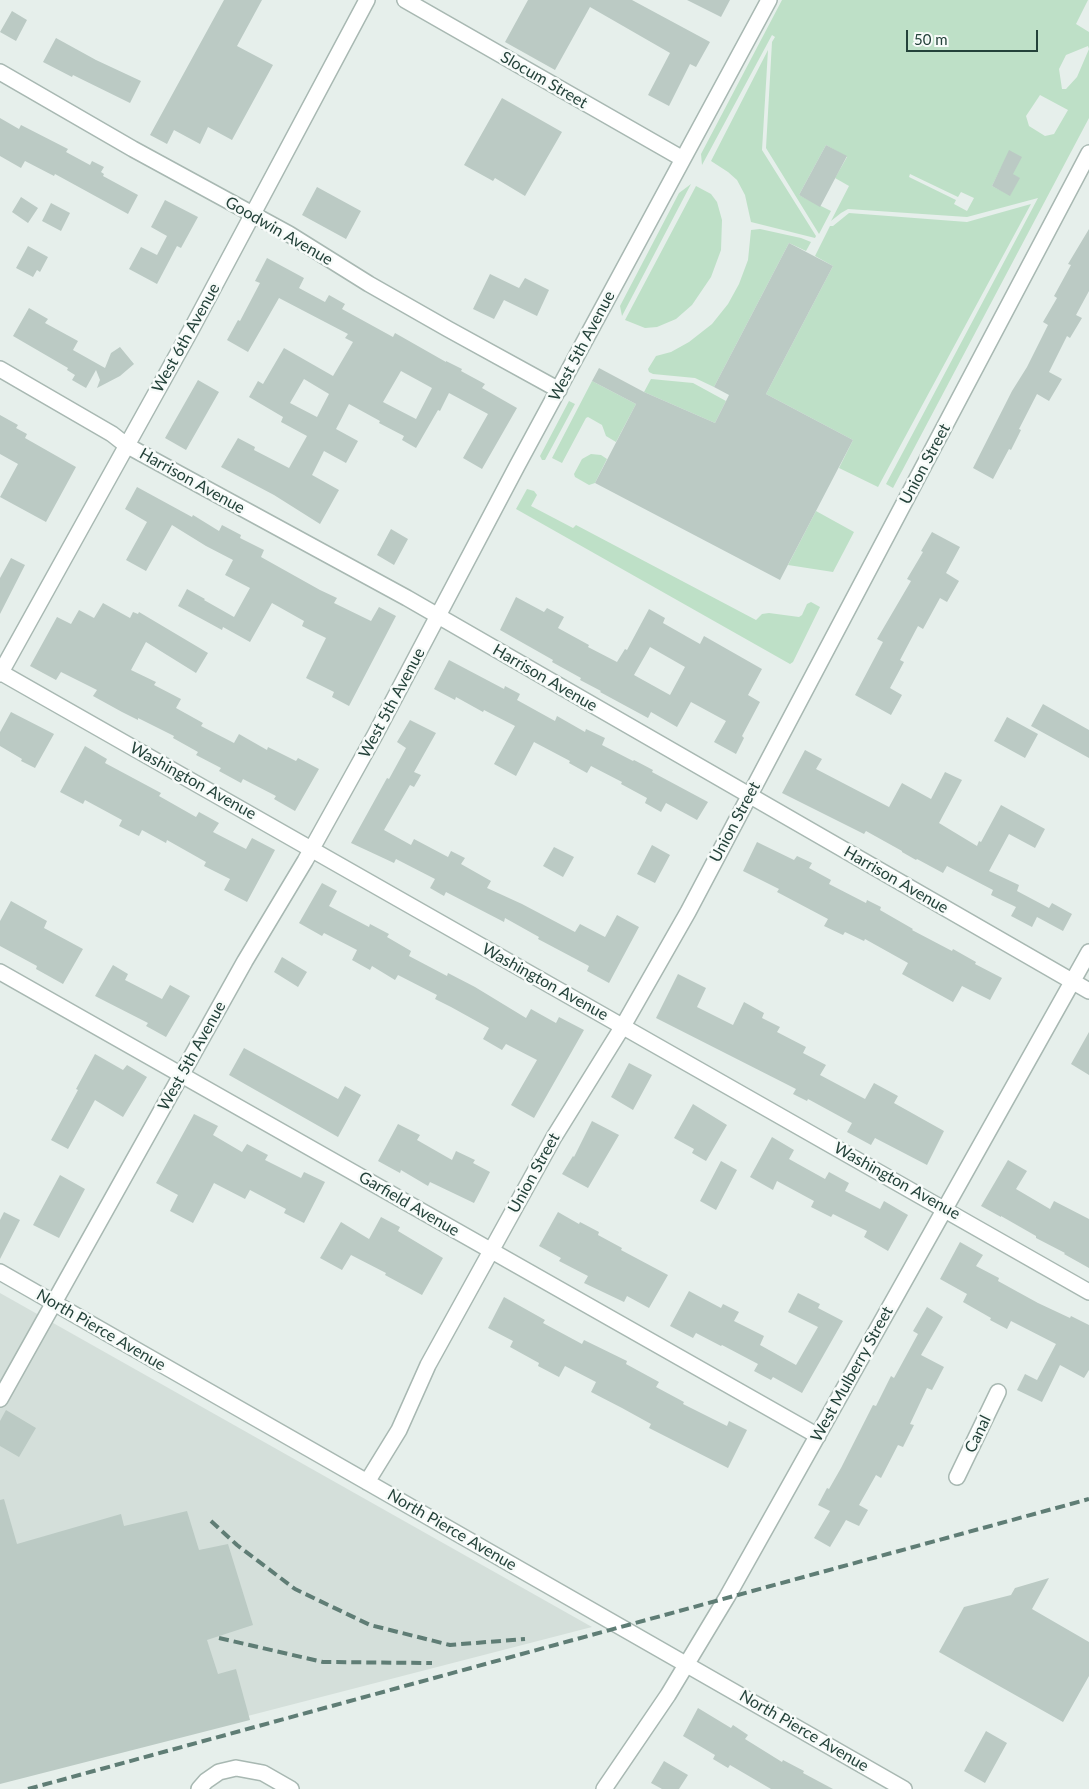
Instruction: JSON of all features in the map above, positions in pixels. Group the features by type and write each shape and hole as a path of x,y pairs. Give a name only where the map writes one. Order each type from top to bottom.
{"street":[{"name":"West 6th Avenue","path":"0,673 192,328 367,0"},
{"name":"Slocum Street","path":"405,0 683,159"},
{"name":"West 5th Avenue","path":"0,1399 245,961 312,848 375,735 770,0"},
{"name":"Goodwin Avenue","path":"0,72 133,149 253,214 448,329 559,390"},
{"name":"Union Street","path":"368,1482 399,1430 428,1365 554,1137 623,1026 688,912 1089,153"},
{"name":"Harrison Avenue","path":"0,369 112,434 126,445 438,616 1089,991"},
{"name":"Washington Avenue","path":"0,673 312,848 411,907 945,1208 1089,1292"},
{"name":"West Mulberry Street","path":"604,1789 687,1664 818,1436 1089,952"},
{"name":"Garfield Avenue","path":"0,972 818,1436"},
{"name":"North Pierce Avenue","path":"0,1272 904,1789"},
{"name":"Canal","path":"957,1477 998,1392"},
{"path":"199,1789 206,1780 219,1772 236,1768 263,1772 291,1789"}],"shaded area":[{"path":"0,1293 592,1627 0,1780"}],"green space":[{"path":"782,0 1088,0 1076,24 1089,32 1089,49 1089,118 893,488 886,484 1038,198 967,217 848,209 831,221 849,186 835,178 847,157 826,145 799,195 831,211 819,234 766,148 772,42 775,37 772,35 702,165 701,154","holes":["1088,46 1089,49 1077,77 1066,89 1062,89 1059,69 1066,55","1040,95 1068,110 1054,134 1045,136 1029,126 1026,116","1001,168 1019,178 1010,195 992,186","910,174 958,197 961,192 974,198 967,211 954,204 956,200 909,177"]},
{"path":"768,50 762,150 816,236 815,238 751,222 745,195 737,180 711,161"},
{"path":"691,184 622,316 620,306 679,193"},
{"path":"696,186 711,194 717,202 722,220 721,250 711,277 692,305 676,319 657,327 645,328 625,320"},
{"path":"1031,204 878,487 839,468 853,440 766,394 833,266 815,256 830,226 833,226 849,213 967,222"},
{"path":"760,229 811,242 806,251 789,243 714,387 695,378 649,372 648,369 656,356 671,352 689,342 712,324 728,304 739,284 748,260 751,230"},
{"path":"651,379 693,383 726,401 715,423 644,392"},
{"path":"592,381 636,404 616,442 606,436 602,425 588,417 586,418 562,463 552,458"},
{"path":"569,401 575,404 545,460 542,460 540,456"},
{"path":"591,454 601,455 607,459 595,483 589,485 575,477 574,474 582,459"},
{"path":"527,489 534,491 537,495 531,506 573,528 576,525 756,620 762,614 769,613 799,617 802,615 807,604 811,602 820,607 793,662 790,664 516,509"},
{"path":"816,511 854,532 833,572 788,565"}],"building":[{"path":"224,0 262,0 237,46 273,65 232,140 208,127 200,144 174,130 167,144 150,135"},
{"path":"528,0 632,0 710,42 696,67 690,64 669,106 648,95 670,53 590,7 555,70 505,42"},
{"path":"687,0 730,0 721,17"},
{"path":"12,11 27,20 16,41 0,32"},
{"path":"56,38 96,60 141,81 130,103 43,62"},
{"path":"502,98 562,132 525,196 495,178 493,181 464,165"},
{"path":"0,118 19,129 21,125 68,149 66,152 90,165 92,161 104,167 101,172 104,174 103,176 138,195 128,214 55,174 54,176 25,161 21,168 0,156"},
{"path":"826,145 847,156 820,207 799,195"},
{"path":"1009,150 1022,157 1013,174 1020,178 1010,196 992,186"},
{"path":"317,187 361,211 346,239 302,215"},
{"path":"21,197 38,208 28,223 12,212"},
{"path":"165,200 198,217 181,248 177,246 157,284 129,269 141,247 157,255 167,236 151,227"},
{"path":"51,203 70,213 61,231 42,221"},
{"path":"1089,229 1089,291 1076,315 1082,318 1070,338 1067,336 1049,372 1062,379 1049,401 1037,394 1019,429 1021,430 1011,450 1009,449 993,479 973,468 1048,325 1043,322 1057,298 1054,296 1071,265 1068,264"},
{"path":"789,243 833,266 766,394 853,440 780,580 595,483 636,404 592,381 599,368 644,392 715,423 729,395 714,387"},
{"path":"28,246 48,257 40,272 37,270 33,277 16,268"},
{"path":"267,258 304,278 299,288 325,302 329,295 345,304 342,309 393,337 395,333 462,369 461,371 485,384 482,388 517,408 482,469 463,458 488,414 449,393 440,411 438,410 416,448 402,440 404,436 349,404 336,429 358,441 346,463 324,451 312,475 339,490 320,524 274,495 221,467 238,438 255,447 254,450 289,468 307,436 281,422 283,417 249,397 258,381 263,384 284,348 333,376 353,342 345,338 348,334 279,298 248,352 227,340 238,320 240,321 260,283 255,281","holes":["401,371 432,388 416,419 383,402","304,379 329,394 317,417 290,403"]},
{"path":"490,274 519,288 525,278 549,290 537,316 504,300 494,319 473,309"},
{"path":"29,308 48,319 45,323 78,341 73,350 105,368 111,353 120,347 134,364 120,376 97,388 100,380 96,370 86,388 72,380 75,375 67,370 68,368 13,336"},
{"path":"198,380 219,392 186,450 165,438"},
{"path":"0,415 18,425 16,428 27,434 25,438 76,467 46,522 0,497 18,464 0,454"},
{"path":"137,487 192,517 193,515 219,531 222,525 241,535 240,538 264,550 261,557 337,598 334,603 371,621 379,607 396,616 349,706 332,697 334,692 306,678 326,638 302,626 304,621 272,603 250,642 223,627 222,630 178,606 187,589 234,617 250,588 225,575 233,560 172,525 146,571 126,560 147,522 125,509"},
{"path":"391,529 408,539 394,565 377,555"},
{"path":"932,532 960,547 946,573 959,581 947,602 940,598 923,629 918,626 900,660 904,662 890,688 902,695 891,715 855,695 883,642 877,639 911,581 907,579"},
{"path":"11,558 25,565 0,614 0,578"},
{"path":"516,597 544,612 547,608 564,617 558,628 617,662 625,649 627,650 649,609 665,618 663,623 700,644 704,636 762,669 748,695 760,702 742,736 744,738 736,754 714,742 726,721 691,702 677,727 651,712 648,718 600,692 580,680 581,678 552,662 553,660 500,630","holes":["650,647 685,667 670,695 634,675"]},
{"path":"103,603 130,618 133,612 138,614 139,612 208,653 196,673 146,642 131,670 156,682 154,685 181,699 176,708 203,723 201,726 234,743 239,734 267,750 268,747 296,761 298,758 319,769 295,811 274,799 276,796 243,779 241,783 219,771 221,768 196,755 198,752 173,738 174,736 138,718 138,720 93,696 97,690 61,672 56,680 30,666 57,617 71,624 79,610 94,618"},
{"path":"449,660 504,689 505,686 520,694 517,700 555,721 557,716 585,732 586,729 605,738 602,745 653,770 652,772 708,802 697,820 666,803 661,812 645,803 647,798 621,784 622,782 591,766 587,773 569,763 570,761 534,742 516,776 494,764 515,726 484,710 483,712 456,697 455,700 434,689"},
{"path":"1043,704 1089,730 1089,758 1031,726"},
{"path":"11,712 54,734 35,768 21,761 22,759 0,746 0,732"},
{"path":"1007,717 1038,734 1025,758 994,741"},
{"path":"410,720 436,733 414,772 421,775 414,787 410,785 384,830 411,845 414,839 448,857 451,851 465,858 461,864 491,881 487,888 575,932 580,924 605,937 617,915 639,927 609,983 587,971 589,966 538,939 539,937 505,918 504,922 446,892 444,896 430,888 435,879 396,859 394,863 351,843 406,748 397,742"},
{"path":"85,746 107,759 105,763 161,793 159,796 196,817 199,812 219,823 213,832 246,849 252,838 275,850 247,902 224,890 230,879 204,866 206,862 167,840 166,843 142,830 139,836 119,826 122,820 85,800 83,804 60,792"},
{"path":"805,750 822,759 816,769 889,807 902,783 931,799 945,772 962,780 939,823 977,846 1001,805 1045,829 1035,848 1009,834 989,871 1019,885 1017,891 1049,908 1052,903 1072,914 1063,931 1037,917 1032,927 1011,916 1016,907 991,895 993,890 947,866 943,873 916,860 866,831 864,834 782,793"},
{"path":"757,842 794,860 797,856 812,863 809,868 831,880 829,884 866,903 867,900 881,907 880,910 912,930 952,951 953,949 976,962 975,964 1002,978 990,1000 962,986 953,1002 902,974 908,963 865,939 864,941 845,932 843,935 824,926 828,919 777,892 779,889 743,871"},
{"path":"652,845 670,855 655,883 637,874"},
{"path":"554,847 574,857 563,877 543,866"},
{"path":"322,883 337,891 329,906 369,927 370,924 389,934 387,937 411,951 409,956 447,976 448,973 475,987 526,1018 531,1009 556,1023 559,1017 584,1030 534,1118 511,1105 537,1060 506,1044 502,1050 483,1039 489,1028 435,999 437,995 398,975 395,980 372,966 370,970 352,960 357,950 324,933 322,936 299,923"},
{"path":"11,901 47,921 44,928 83,949 63,984 36,969 37,966 0,946 0,921"},
{"path":"282,957 307,972 298,987 274,972"},
{"path":"113,965 128,974 125,980 162,999 170,985 190,996 166,1037 146,1026 148,1023 95,996"},
{"path":"678,974 706,988 697,1007 733,1025 744,1002 764,1013 762,1018 780,1027 777,1032 806,1047 803,1053 826,1065 820,1075 865,1099 874,1083 898,1096 894,1103 944,1131 927,1165 875,1138 871,1145 847,1132 852,1123 808,1099 807,1101 793,1094 796,1089 656,1018"},
{"path":"1089,1032 1089,1075 1071,1064"},
{"path":"244,1048 338,1099 345,1086 361,1095 338,1137 229,1075"},
{"path":"95,1054 123,1070 127,1065 147,1077 123,1117 95,1100 68,1149 51,1140"},
{"path":"629,1063 652,1075 633,1110 611,1097"},
{"path":"693,1104 727,1125 706,1161 692,1153 694,1149 674,1138"},
{"path":"194,1114 218,1126 213,1135 242,1152 247,1144 268,1155 265,1160 301,1178 304,1172 325,1182 304,1223 284,1213 286,1209 250,1190 245,1199 214,1183 193,1223 170,1211 178,1195 156,1183"},
{"path":"592,1121 619,1135 588,1188 562,1174 574,1157"},
{"path":"398,1124 420,1135 417,1140 452,1160 456,1151 475,1160 473,1163 490,1172 474,1203 430,1182 428,1186 401,1170 400,1173 378,1161"},
{"path":"772,1137 794,1150 789,1159 825,1179 829,1172 849,1183 845,1191 880,1209 884,1201 908,1215 888,1251 864,1237 867,1231 833,1214 831,1217 811,1207 814,1201 777,1181 773,1190 750,1177"},
{"path":"1008,1160 1027,1171 1016,1189 1050,1209 1054,1201 1089,1219 1089,1268 981,1206"},
{"path":"721,1161 737,1170 716,1210 700,1201"},
{"path":"60,1175 85,1189 59,1238 33,1225"},
{"path":"4,1212 20,1220 0,1259 0,1220"},
{"path":"558,1212 579,1224 580,1222 599,1232 598,1235 622,1248 621,1250 668,1275 649,1308 627,1296 624,1302 584,1283 588,1276 559,1261 561,1258 539,1246"},
{"path":"381,1217 400,1227 398,1231 443,1258 422,1295 351,1255 342,1270 320,1258 341,1222 369,1239"},
{"path":"960,1242 983,1255 976,1266 999,1278 998,1281 1038,1303 1089,1325 1089,1370 1084,1378 1060,1365 1042,1402 1017,1390 1025,1374 1037,1380 1056,1344 1011,1321 1007,1329 990,1320 991,1318 963,1302 967,1294 940,1279"},
{"path":"689,1291 721,1308 723,1304 739,1312 734,1321 764,1336 760,1345 796,1365 818,1327 788,1312 798,1293 820,1304 818,1308 843,1321 802,1393 773,1377 771,1380 754,1371 758,1364 722,1345 696,1333 693,1338 670,1326"},
{"path":"504,1297 545,1320 543,1323 582,1344 584,1340 627,1361 626,1364 659,1382 656,1387 684,1402 683,1404 727,1426 729,1421 747,1430 728,1468 649,1428 651,1424 591,1392 596,1382 565,1366 559,1377 538,1366 539,1363 510,1347 513,1341 488,1328"},
{"path":"927,1307 943,1317 921,1355 944,1367 932,1390 927,1388 910,1424 914,1425 903,1447 898,1445 881,1478 876,1475 859,1505 868,1510 859,1526 846,1520 830,1547 814,1538 830,1511 818,1505 841,1468 873,1405 876,1406 891,1376 894,1378 918,1334 913,1331"},
{"path":"6,1410 36,1428 19,1457 0,1446 0,1421"},
{"path":"4,1499 17,1544 121,1514 124,1526 187,1511 199,1550 228,1544 253,1625 207,1640 218,1674 236,1669 250,1720 0,1784 0,1500"},
{"path":"1049,1578 1032,1609 1089,1642 1089,1676 1063,1722 939,1652 964,1607 1011,1595 1015,1588"},
{"path":"698,1708 731,1728 733,1725 748,1735 745,1739 782,1762 783,1760 804,1771 803,1773 833,1789 771,1789 730,1765 728,1768 713,1759 715,1755 683,1736"},
{"path":"986,1731 1007,1743 985,1783 964,1771"},
{"path":"664,1761 688,1775 679,1789 662,1789 651,1783"}],"railway":[{"path":"28,1789 1089,1499"},
{"path":"211,1521 237,1545 295,1589 370,1625 450,1645 525,1639"},
{"path":"219,1638 323,1662 432,1663"}]}
